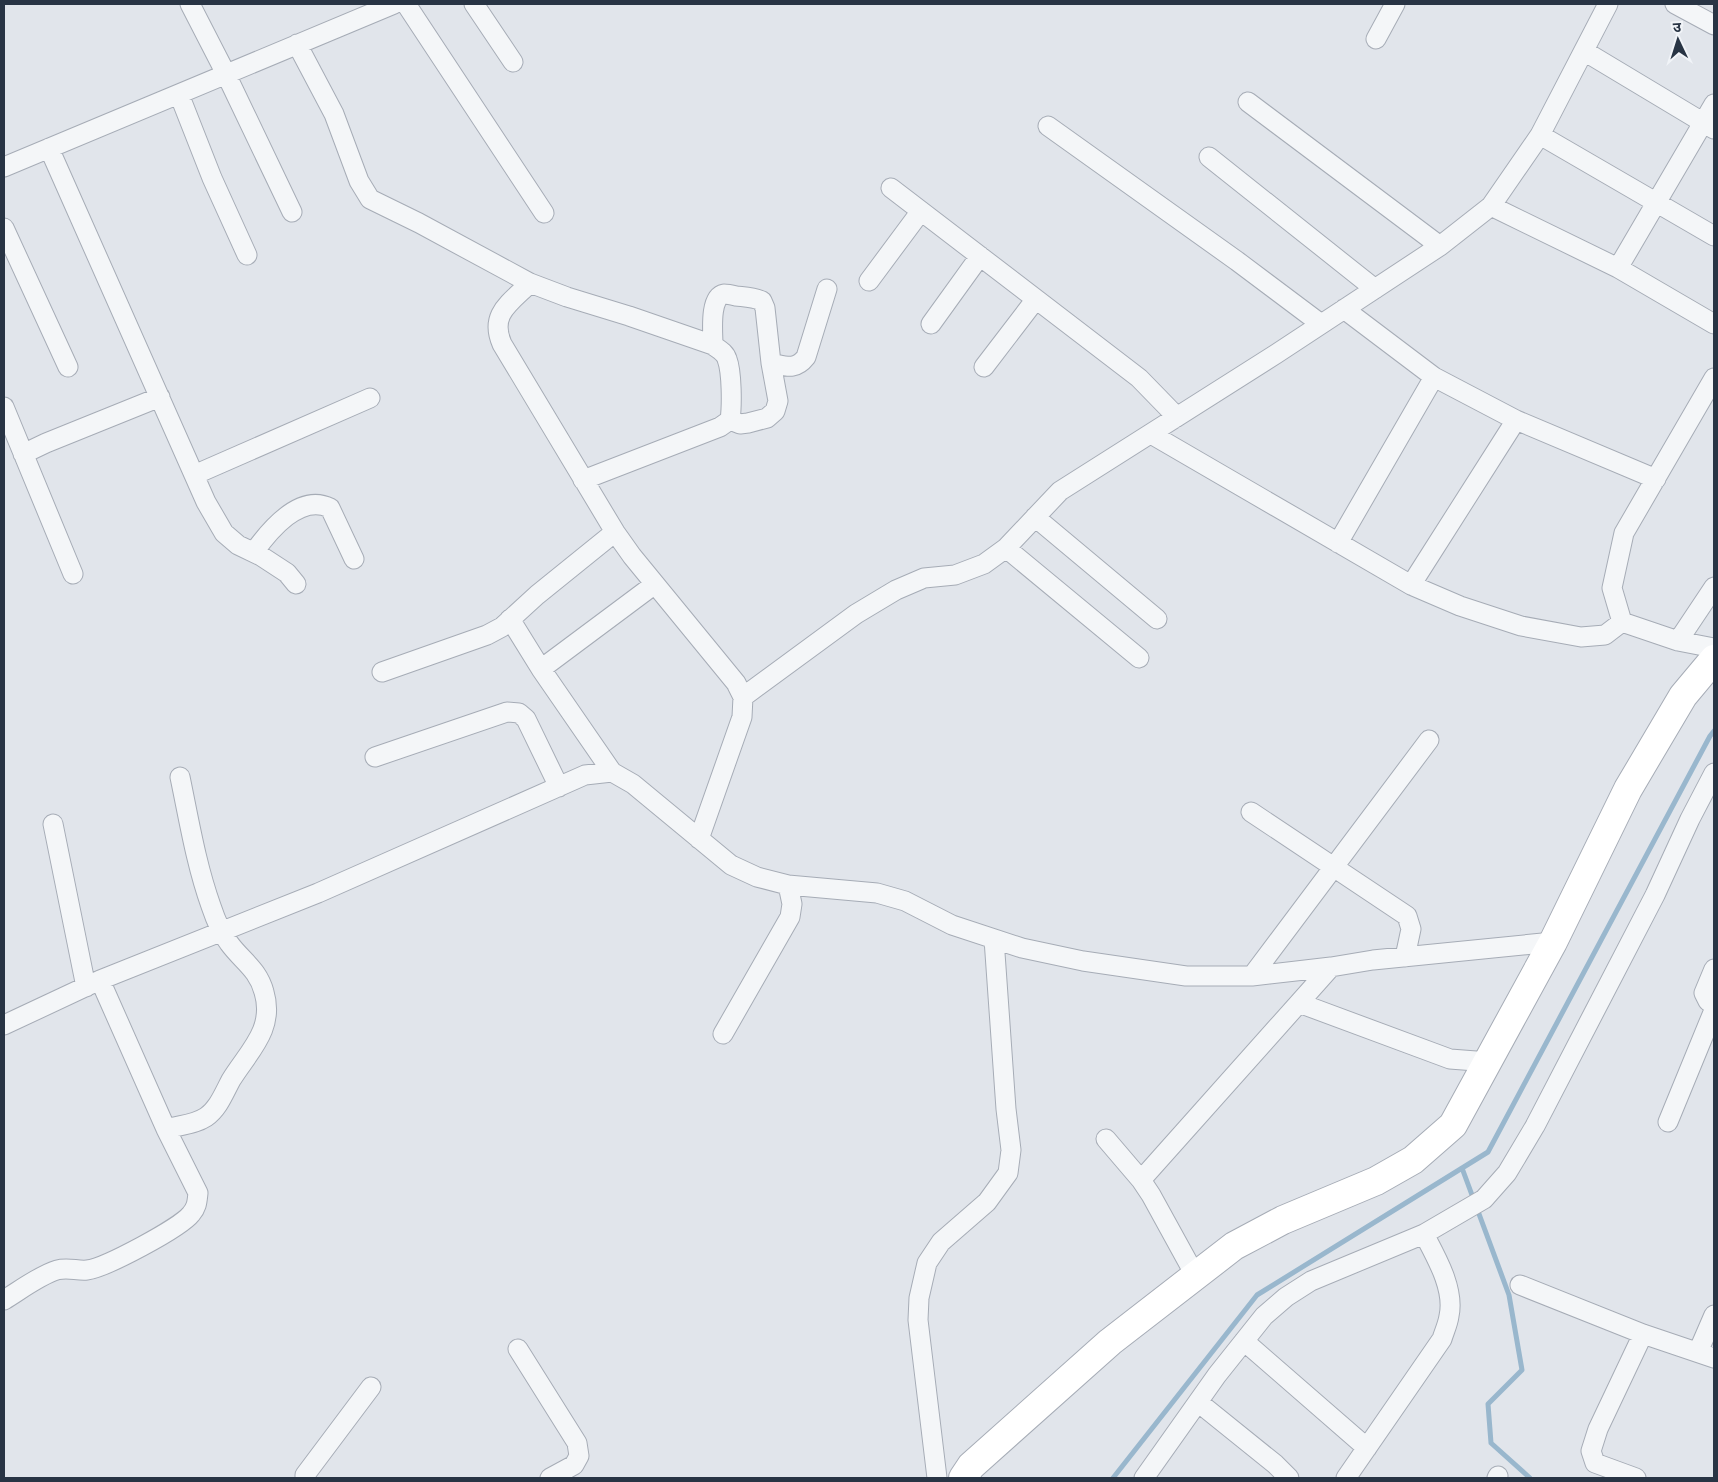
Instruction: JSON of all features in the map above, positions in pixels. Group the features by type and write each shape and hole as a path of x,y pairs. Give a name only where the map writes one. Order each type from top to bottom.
{"street":[{"path":"190,4 226,74 292,212"},
{"path":"4,167 297,44 357,11 394,4"},
{"path":"406,4 544,213"},
{"path":"474,4 513,62"},
{"path":"1376,39 1396,4"},
{"path":"743,697 856,614 896,590 924,578 955,574 984,564 1006,548 1060,491 1344,310 1440,246 1491,206 1540,135 1608,4"},
{"path":"1675,4 1714,25"},
{"path":"297,44 334,114 359,180 370,199 530,283 713,345 722,351 727,359 732,394 730,420"},
{"path":"1584,51 1709,126"},
{"path":"179,94 216,186 247,255"},
{"path":"1248,102 1440,246"},
{"path":"1618,268 1657,202 1709,126 1714,104"},
{"path":"1048,126 1238,261 1321,324"},
{"path":"1540,135 1714,236"},
{"path":"50,148 206,502 224,533 238,545 254,552 287,573 296,584"},
{"path":"1209,157 1375,289"},
{"path":"892,188 1139,378 1177,417"},
{"path":"1491,206 1618,268 1714,324"},
{"path":"869,281 921,211"},
{"path":"4,228 68,368"},
{"path":"931,324 980,256"},
{"path":"530,283 504,308 497,320 497,333 502,344 613,528 655,584 736,683 743,697 742,717 699,839"},
{"path":"771,363 794,367 801,363 806,356 827,288"},
{"path":"713,345 713,310 714,303 718,297 724,294 756,298 762,301 765,308 771,363 778,401 775,411 767,418 740,424 730,420"},
{"path":"984,367 1036,299"},
{"path":"1344,310 1434,377 1516,420 1656,479"},
{"path":"1338,543 1434,377"},
{"path":"1622,622 1612,588 1624,533 1714,378"},
{"path":"23,454 160,397"},
{"path":"194,475 370,398"},
{"path":"4,407 73,574"},
{"path":"583,480 720,426 730,420"},
{"path":"1411,585 1516,420"},
{"path":"1151,434 1411,585 1460,606 1544,632 1581,637 1604,635 1622,622"},
{"path":"254,552 267,534 279,522 300,509 315,504 330,508 354,559"},
{"path":"1035,517 1157,619"},
{"path":"382,672 487,635 502,627 613,528"},
{"path":"1006,548 1139,658"},
{"path":"542,669 655,584"},
{"path":"1678,641 1714,587"},
{"path":"510,619 612,772 633,784 731,865 757,877 788,886 877,892 905,901 952,926 1022,948 1083,961 1186,976 1252,976 1405,957 1553,942"},
{"path":"1622,622 1678,641 1714,648"},
{"path":"963,1478 971,1466 1110,1342 1234,1246 1283,1220 1376,1181 1413,1160 1453,1125 1553,942 1628,789 1683,696 1714,659"},
{"path":"375,757 507,712 519,713 526,720 559,787"},
{"path":"1252,976 1429,740"},
{"path":"4,1025 93,984 318,892 585,775 612,772"},
{"path":"1144,1478 1217,1375 1264,1316 1310,1282 1424,1234 1464,1211 1484,1198 1507,1173 1535,1126 1654,895 1714,773"},
{"path":"166,1129 196,1122 214,1111 232,1079 255,1047 268,1013 264,992 257,975 247,961 228,943 211,905 196,853 180,777"},
{"path":"1251,812 1407,916 1411,929 1405,957"},
{"path":"4,1300 56,1270 68,1268 86,1270 102,1266 170,1232 190,1216 197,1205 198,1193 93,984 53,824"},
{"path":"723,1034 790,918 792,904 788,886"},
{"path":"937,1478 918,1320 919,1298 927,1263 941,1242 987,1202 1008,1173 1012,1150 1006,1109 994,939"},
{"path":"1141,1180 1331,967"},
{"path":"1714,969 1704,994 1708,1001 1714,1005"},
{"path":"1299,1003 1450,1059 1489,1062"},
{"path":"1668,1122 1714,1010"},
{"path":"1106,1139 1141,1180 1151,1195 1195,1275"},
{"path":"1346,1478 1442,1339 1450,1315 1450,1297 1441,1266 1424,1234"},
{"path":"1520,1285 1643,1334 1706,1355 1714,1315"},
{"path":"1636,1478 1595,1463 1591,1450 1598,1428 1643,1334"},
{"path":"1244,1341 1367,1448"},
{"path":"518,1349 577,1443 579,1456 574,1465 550,1478"},
{"path":"305,1478 305,1475 371,1386"},
{"path":"1198,1402 1271,1471 1289,1478"}],"waterway":[{"path":"1113,1478 1257,1295 1488,1152 1714,731"},
{"path":"1462,1168 1509,1295 1522,1370 1488,1404 1491,1443 1530,1478"}]}
